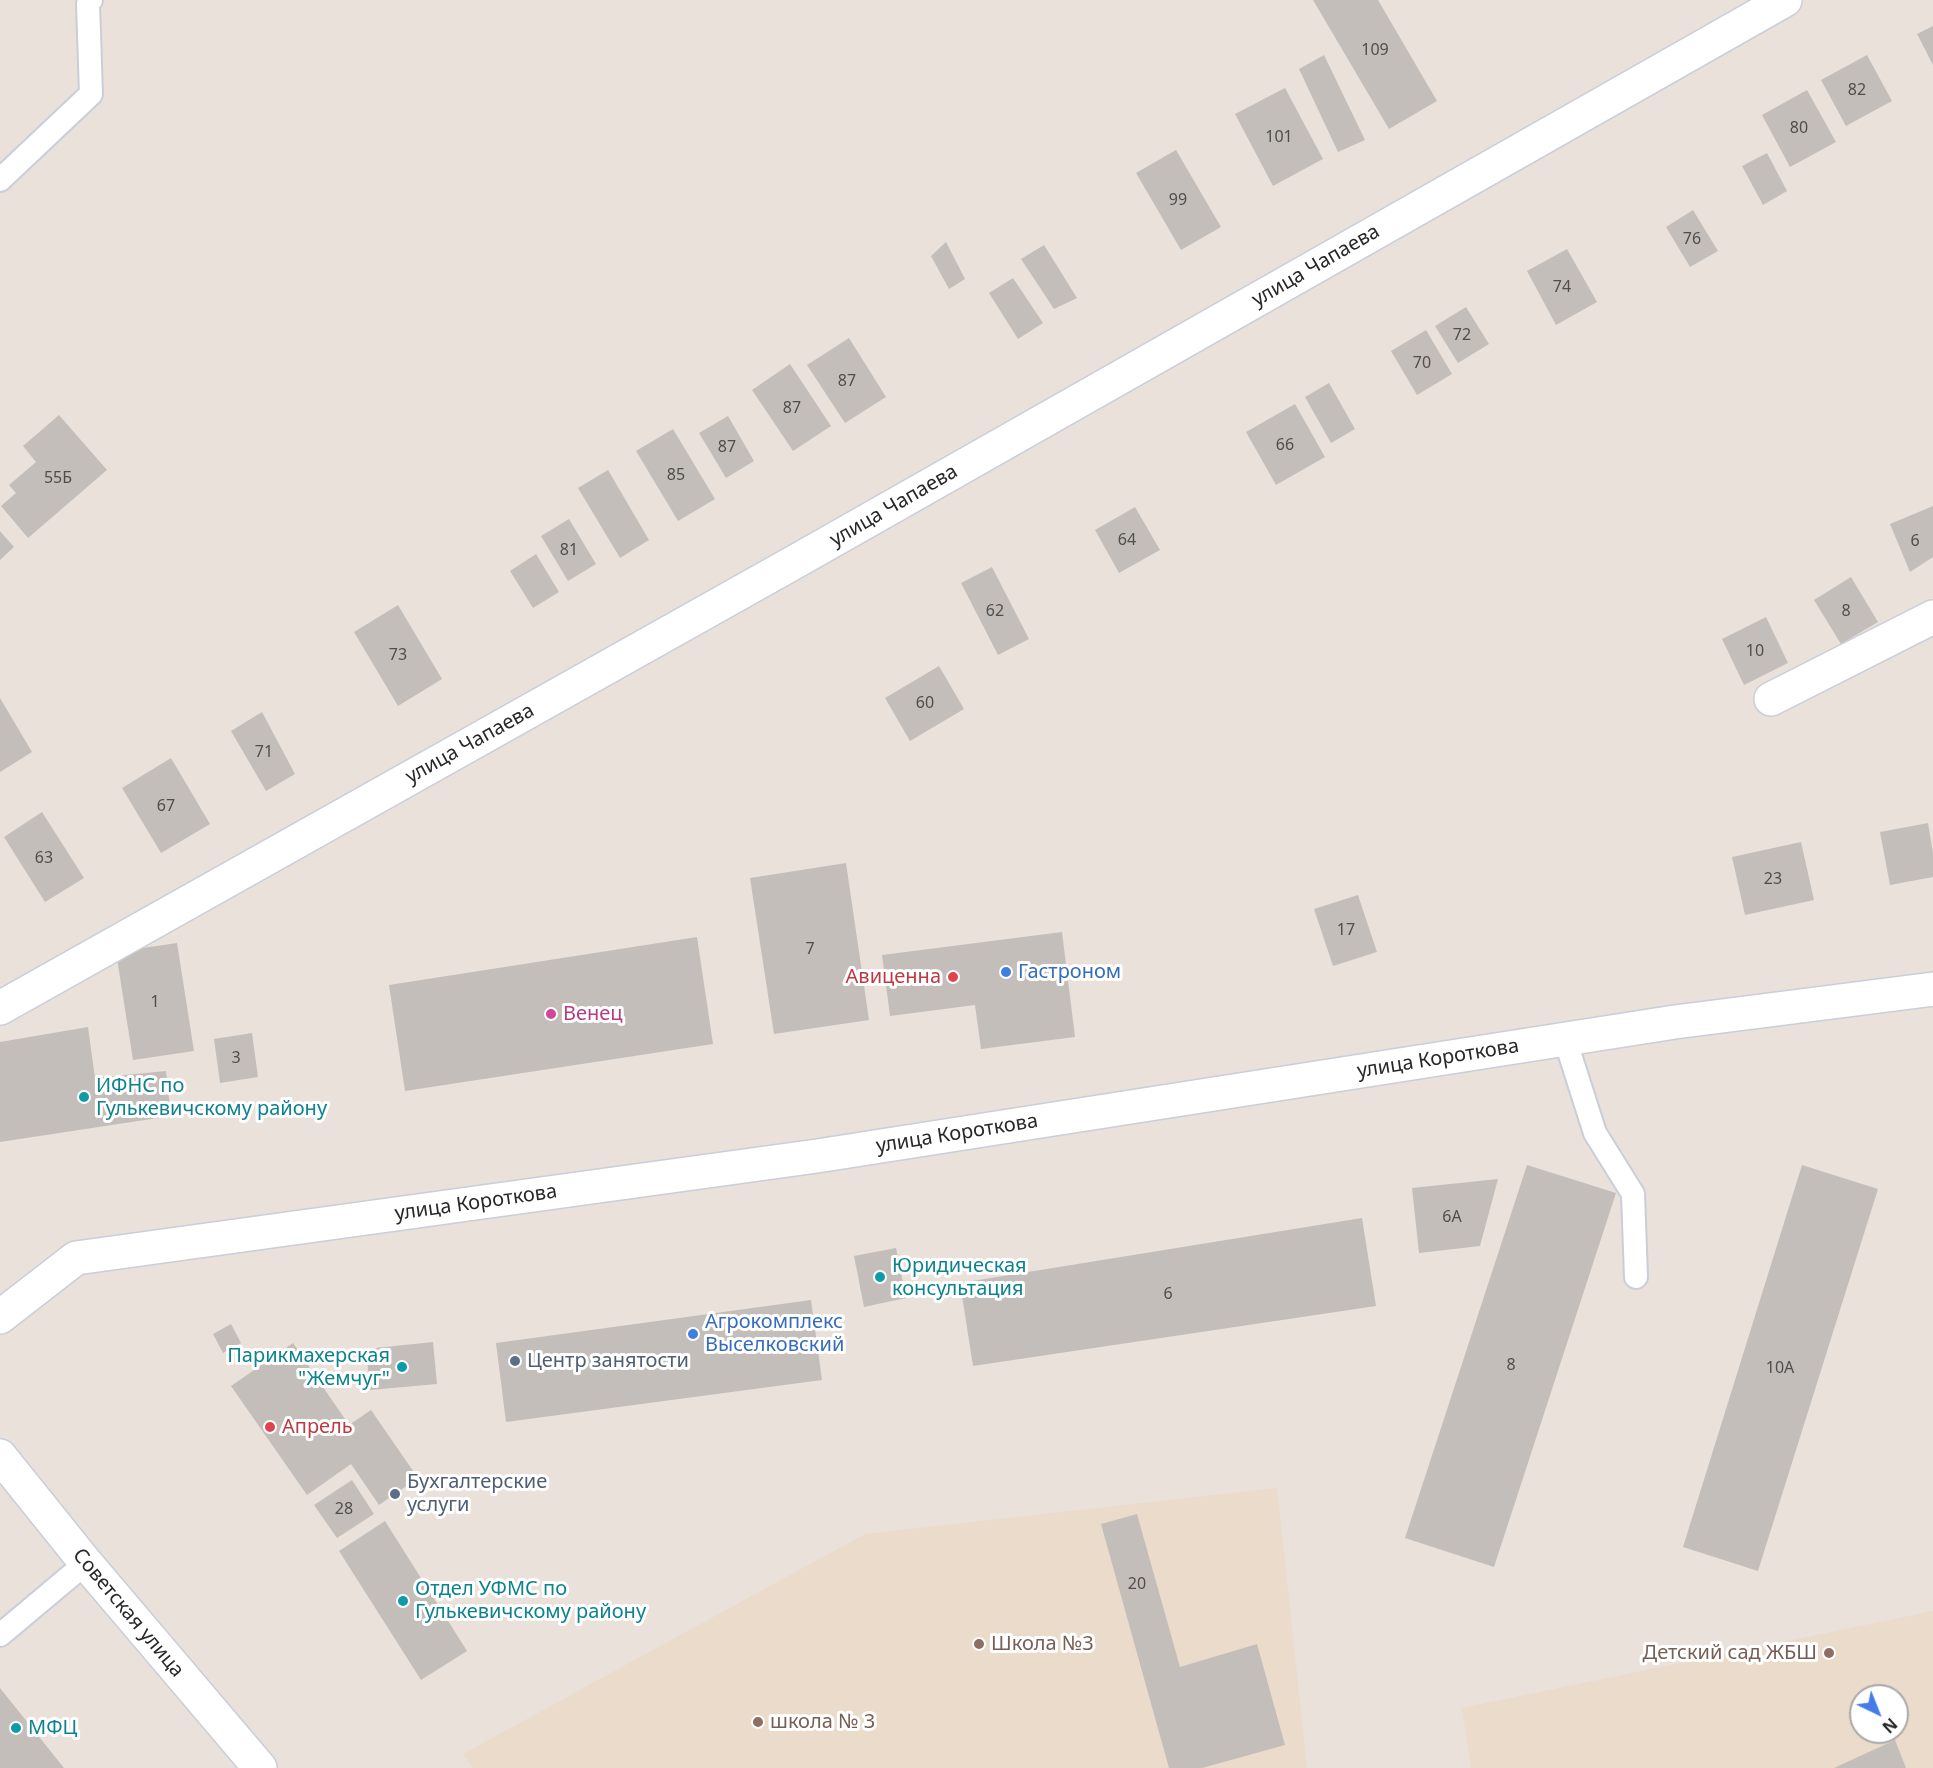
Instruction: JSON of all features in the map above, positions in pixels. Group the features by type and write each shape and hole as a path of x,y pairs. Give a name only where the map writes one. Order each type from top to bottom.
{"street":[{"name":"улица Чапаева","path":"0,1008 800,559 1785,0"},
{"path":"1771,699 1933,617"},
{"name":"улица Короткова","path":"0,1317 76,1258 817,1156 1675,1022 1933,989"},
{"name":"Советская улица","path":"0,1455 86,1563 260,1768"}],"lane":[{"path":"0,180 91,94 88,4 91,0"},
{"path":"1565,1039 1594,1133 1633,1194 1636,1277"},
{"path":"0,1635 86,1563"}],"shaded area":[{"name":"Школа №3","path":"1277,1488 1307,1768 473,1768 463,1754 865,1534"},
{"name":"Детский сад ЖБШ","path":"1933,1611 1933,1768 1471,1768 1462,1708"}],"building":[{"path":"1313,0 1378,0 1437,101 1389,129"},
{"path":"1933,26 1933,65 1917,34"},
{"path":"1324,55 1365,140 1338,152 1299,69"},
{"path":"1867,55 1892,101 1846,126 1821,80"},
{"path":"1285,88 1323,159 1273,186 1235,114"},
{"path":"1807,90 1836,142 1790,167 1762,115"},
{"path":"1176,150 1221,227 1181,250 1136,173"},
{"path":"1767,153 1787,191 1763,205 1742,166"},
{"path":"1693,210 1718,251 1690,267 1666,227"},
{"path":"946,242 965,279 949,289 931,256"},
{"path":"1044,245 1077,298 1054,309 1021,259"},
{"path":"1567,249 1597,302 1556,325 1527,271"},
{"path":"1013,278 1043,323 1018,339 989,293"},
{"path":"1466,307 1489,344 1458,363 1435,326"},
{"path":"1426,330 1452,374 1417,395 1391,351"},
{"path":"849,338 886,397 845,423 807,365"},
{"path":"790,364 831,426 793,451 752,390"},
{"path":"1329,383 1355,429 1331,443 1305,397"},
{"path":"1295,404 1325,457 1276,485 1246,432"},
{"path":"59,415 107,470 28,538 1,506 16,493 9,485 36,462 23,446"},
{"path":"728,416 754,461 726,478 699,433"},
{"path":"673,429 715,499 678,521 636,451"},
{"path":"608,470 649,540 620,558 578,488"},
{"path":"1933,506 1933,557 1910,572 1890,524"},
{"path":"1135,507 1160,550 1119,573 1095,530"},
{"path":"569,519 596,564 568,581 541,536"},
{"path":"0,531 14,547 0,560"},
{"path":"536,554 559,592 533,608 510,571"},
{"path":"992,567 1029,639 998,655 961,583"},
{"path":"1851,577 1878,622 1841,644 1814,600"},
{"path":"398,605 442,679 398,706 354,632"},
{"path":"1766,617 1788,663 1744,685 1722,639"},
{"path":"939,666 964,709 910,741 885,698"},
{"path":"0,698 32,752 0,772"},
{"path":"262,712 295,774 266,791 231,731"},
{"path":"171,758 210,824 161,853 122,788"},
{"path":"42,812 84,878 45,902 4,837"},
{"path":"1928,823 1933,853 1933,877 1890,885 1880,832"},
{"path":"1801,842 1814,900 1745,915 1732,857"},
{"path":"846,863 869,1020 774,1034 750,878"},
{"path":"1358,895 1377,952 1333,966 1314,909"},
{"path":"1062,932 1075,1037 981,1049 975,1005 890,1016 882,955"},
{"name":"Венец","path":"697,937 713,1044 405,1091 389,985"},
{"path":"177,943 194,1051 133,1060 116,952"},
{"name":"ИФНС по Гулькевичскому району","path":"88,1027 95,1078 166,1071 171,1116 0,1142 0,1042"},
{"path":"252,1033 258,1077 220,1083 214,1039"},
{"path":"1527,1165 1616,1193 1494,1567 1405,1538"},
{"path":"1802,1165 1878,1189 1758,1571 1683,1547"},
{"path":"1498,1179 1480,1246 1419,1253 1412,1188"},
{"path":"1362,1218 1376,1306 973,1366 960,1283"},
{"name":"Юридическая консультация","path":"896,1248 906,1298 864,1307 854,1256"},
{"path":"811,1300 822,1380 506,1422 496,1343"},
{"path":"231,1324 241,1343 223,1353 213,1334"},
{"name":"Парикмахерская \"Жемчуг\"","path":"433,1342 437,1384 370,1390 366,1349"},
{"path":"293,1343 349,1425 371,1410 418,1478 379,1505 351,1464 307,1495 231,1386"},
{"path":"352,1480 374,1514 337,1538 314,1505"},
{"path":"1137,1514 1180,1667 1257,1644 1285,1745 1202,1768 1169,1768 1101,1524"},
{"name":"Отдел УФМС по Гулькевичскому району","path":"385,1521 467,1651 421,1680 339,1551"},
{"name":"МФЦ","path":"0,1688 64,1768 0,1768"},
{"path":"1886,1744 1897,1744 1906,1768 1834,1768"}],"place":[{"name":"Гастроном","path":"1006,972"},
{"name":"Авиценна","path":"953,977"},
{"name":"Венец","path":"551,1014"},
{"name":"ИФНС по Гулькевичскому району","path":"84,1097"},
{"name":"Юридическая консультация","path":"880,1277"},
{"name":"Агрокомплекс Выселковский","path":"693,1334"},
{"name":"Центр занятости","path":"515,1361"},
{"name":"Парикмахерская \"Жемчуг\"","path":"402,1367"},
{"name":"Апрель","path":"270,1427"},
{"name":"Бухгалтерские услуги","path":"395,1494"},
{"name":"Отдел УФМС по Гулькевичскому району","path":"403,1601"},
{"name":"Школа №3","path":"979,1644"},
{"name":"Детский сад ЖБШ","path":"1829,1653"},
{"name":"школа № 3","path":"758,1722"},
{"name":"МФЦ","path":"16,1728"}]}
